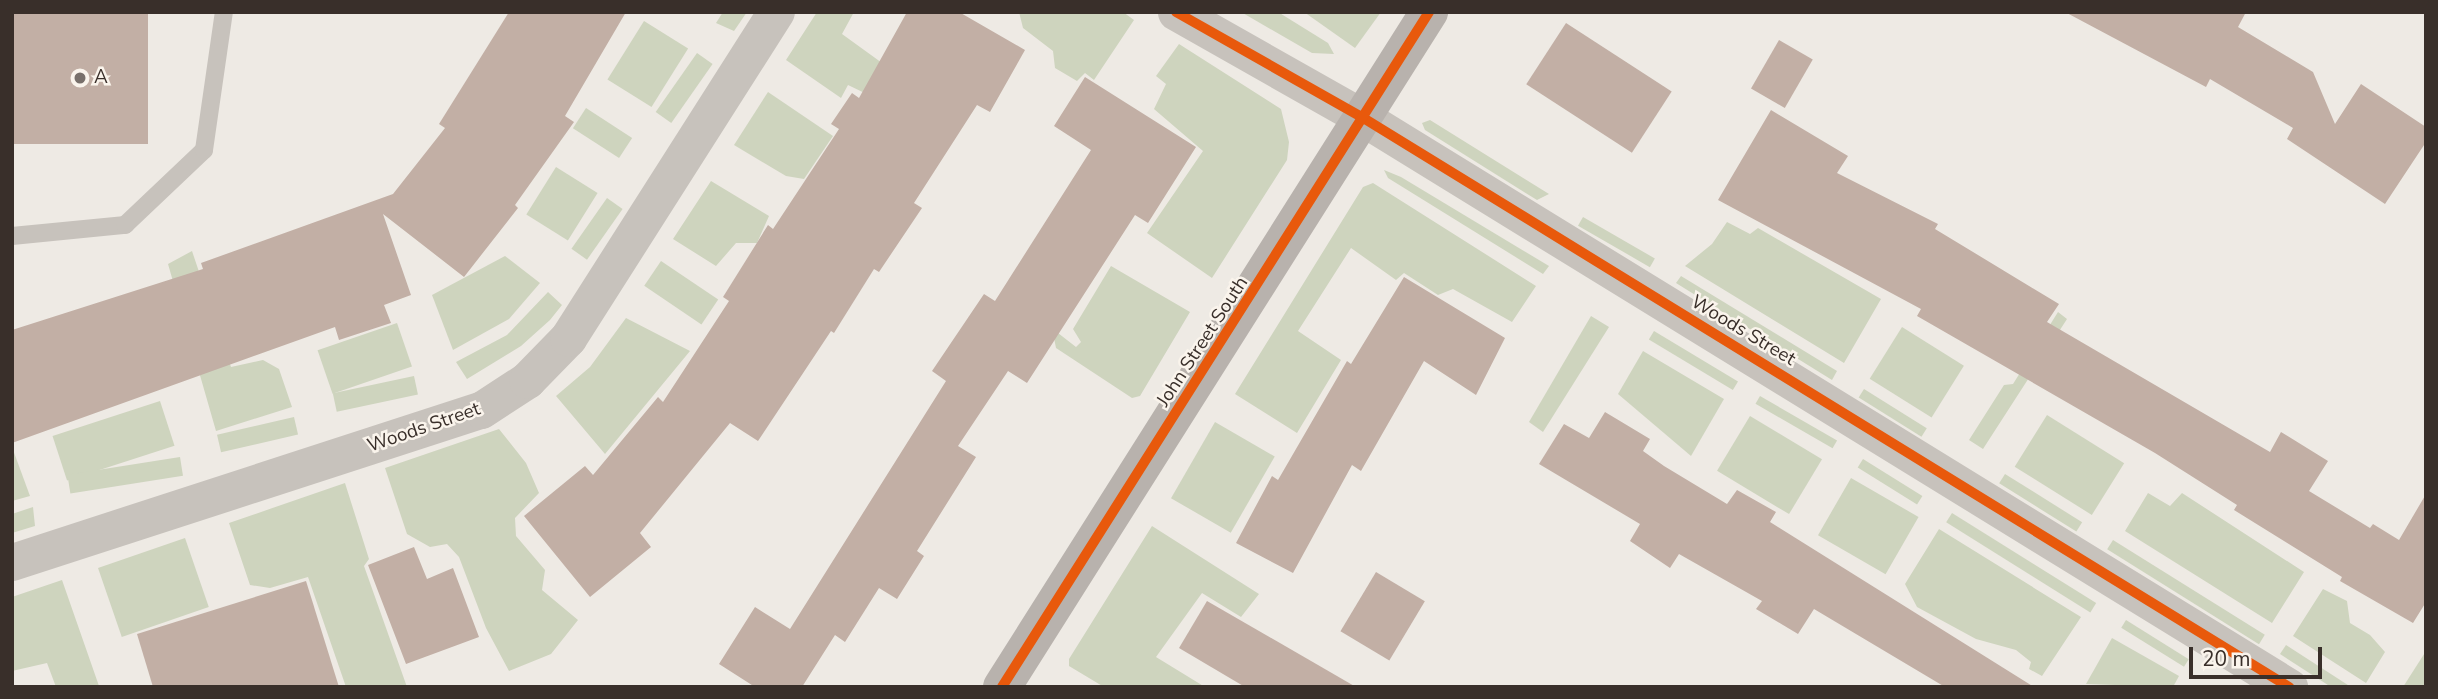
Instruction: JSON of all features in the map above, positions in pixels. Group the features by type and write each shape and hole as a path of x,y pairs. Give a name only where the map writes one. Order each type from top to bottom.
{"street":[{"name":"Woods Street","path":"12,562 481,410 527,380 568,338 776,12"},
{"name":"Woods Street","path":"1176,12 1365,119 2288,687"},
{"name":"John Street South","path":"1014,683 1429,12"}],"lane":[{"path":"12,236 125,225 204,150 224,12"}],"green space":[{"path":"723,12 747,12 734,31 716,23"},
{"path":"817,12 854,12 842,34 889,68 873,97 848,85 841,98 786,60"},
{"path":"1019,12 1123,12 1134,20 1094,80 1085,73 1077,81 1055,68 1053,51 1023,28"},
{"path":"1241,12 1278,12 1328,43 1334,54 1312,53"},
{"path":"1304,12 1381,12 1355,48"},
{"path":"644,21 688,49 652,107 607,80"},
{"path":"1179,44 1281,109 1289,142 1287,160 1212,278 1147,233 1203,151 1154,109 1166,84 1156,76"},
{"path":"697,53 713,64 671,123 656,112"},
{"path":"768,92 833,136 804,179 786,176 734,145"},
{"path":"586,108 632,138 619,158 573,128"},
{"path":"1430,120 1549,194 1537,200 1425,130 1422,123"},
{"path":"556,167 598,193 568,240 526,214"},
{"path":"1384,170 1401,177 1549,266 1543,274 1388,178"},
{"path":"711,181 769,216 757,243 736,243 716,266 673,239"},
{"path":"1373,183 1536,286 1512,322 1453,289 1438,295 1404,273 1396,280 1351,248 1298,331 1341,360 1297,433 1235,394 1363,187"},
{"path":"607,198 623,209 587,260 571,249"},
{"path":"1583,217 1655,258 1650,267 1578,226"},
{"path":"1727,222 1750,234 1758,228 1881,299 1844,363 1685,266 1712,244"},
{"path":"192,251 231,367 263,360 279,369 292,407 216,431 168,264"},
{"path":"505,256 540,283 509,319 453,350 432,295"},
{"path":"661,261 718,300 701,324 644,286"},
{"path":"1111,266 1190,312 1140,396 1132,398 1056,348 1054,338 1058,333 1076,347 1081,342 1073,329"},
{"path":"1681,276 1837,371 1832,380 1676,283"},
{"path":"548,292 562,305 550,320 521,346 467,379 456,362 507,335"},
{"path":"2058,312 2067,319 1983,449 1969,440 2004,385 2013,384"},
{"path":"1591,316 1609,327 1543,432 1529,422"},
{"path":"626,318 690,351 605,454 556,396 590,367"},
{"path":"397,323 412,366 333,394 318,350"},
{"path":"1902,327 1964,366 1932,417 1870,379"},
{"path":"1654,331 1738,381 1733,390 1649,340"},
{"path":"1643,351 1724,399 1691,456 1618,394"},
{"path":"414,376 418,395 337,412 333,393"},
{"path":"1864,389 1927,428 1921,437 1859,397"},
{"path":"1760,396 1837,440 1833,448 1756,404"},
{"path":"160,401 175,446 67,481 53,436"},
{"path":"2047,415 2124,463 2092,515 2015,467"},
{"path":"1750,416 1822,459 1789,514 1717,471"},
{"path":"294,417 298,435 221,452 217,435"},
{"path":"1215,422 1275,456 1231,533 1171,498"},
{"path":"499,429 526,463 539,493 515,518 516,536 545,570 542,590 578,620 551,654 509,671 486,628 459,557 447,544 430,547 407,534 385,468"},
{"path":"12,447 30,496 12,501"},
{"path":"180,457 183,476 70,494 67,475"},
{"path":"1863,459 1922,496 1917,505 1858,467"},
{"path":"2005,474 2082,522 2076,532 1999,483"},
{"path":"1851,478 1919,517 1886,574 1818,535"},
{"path":"345,483 369,559 364,566 407,687 346,687 308,577 270,588 250,585 229,523"},
{"path":"2148,493 2170,506 2182,493 2304,572 2272,623 2125,531"},
{"path":"33,507 35,526 12,533 12,514"},
{"path":"1952,513 2096,603 2090,612 1946,522"},
{"path":"1152,526 1259,594 1241,617 1202,593 1156,657 1205,687 1104,687 1069,666 1069,659"},
{"path":"1939,529 2081,617 2042,676 2029,669 2031,662 2016,650 1976,639 1917,607 1905,584"},
{"path":"185,538 209,607 122,637 98,568"},
{"path":"2113,540 2265,635 2259,644 2107,549"},
{"path":"62,580 99,687 56,687 47,663 12,671 12,597"},
{"path":"2323,589 2347,601 2350,623 2370,635 2385,652 2366,683 2293,636"},
{"path":"2126,620 2189,659 2184,667 2121,628"},
{"path":"2112,638 2179,676 2173,687 2086,684"},
{"path":"2286,645 2351,687 2331,687 2280,654"},
{"path":"2426,651 2426,687 2403,687"}],"building":[{"name":"A","path":"12,12 148,12 148,144 12,144"},
{"path":"509,12 626,12 565,116 574,122 515,205 518,208 464,277 383,214 411,295 384,305 391,323 339,340 335,327 12,443 12,330 203,269 201,263 393,194 445,128 439,124"},
{"path":"907,12 959,12 1025,50 990,112 977,105 914,203 922,208 879,272 874,269 834,333 831,331 758,441 730,423 640,533 651,547 590,597 524,516 585,466 593,475 658,397 663,402 729,301 723,297 768,225 773,229 839,129 831,124 852,93 859,98"},
{"path":"2065,12 2246,12 2238,27 2313,72 2335,124 2361,84 2426,127 2426,142 2385,204 2287,139 2293,128 2210,79 2206,87"},
{"path":"1566,23 1672,92 1632,153 1526,84"},
{"path":"1779,40 1813,60 1785,108 1751,88"},
{"path":"1085,77 1196,147 1148,223 1135,215 1027,383 1008,371 958,446 976,457 917,551 924,556 897,599 879,588 845,642 835,635 802,687 755,687 719,664 755,607 790,629 946,381 932,371 984,294 995,301 1091,150 1054,126"},
{"path":"1771,110 1848,156 1837,173 1938,224 1935,229 2059,304 2047,322 2270,452 2281,432 2328,461 2309,491 2370,528 2373,524 2399,540 2426,494 2426,602 2413,623 2340,581 2342,577 2234,510 2237,505 2155,453 1917,316 1921,309 1718,200"},
{"path":"1404,277 1505,338 1476,395 1424,361 1361,471 1352,465 1293,573 1236,543 1272,476 1278,480 1347,361 1351,364"},
{"path":"1605,412 1650,439 1643,451 1664,466 1727,504 1737,490 1776,512 1770,522 2034,687 1945,687 1814,609 1798,634 1756,609 1762,601 1679,554 1670,568 1630,541 1640,524 1539,464 1564,424 1589,438"},
{"path":"414,547 427,579 453,568 479,637 406,664 368,565"},
{"path":"1376,572 1425,601 1389,661 1340,631"},
{"path":"306,581 339,687 153,687 137,634"},
{"path":"1207,601 1356,687 1245,687 1179,648"}],"cycle path":[{"path":"1176,12 1365,119 2289,687"},
{"path":"1002,687 1429,12"}],"place":[{"name":"A","path":"80,78"}]}
